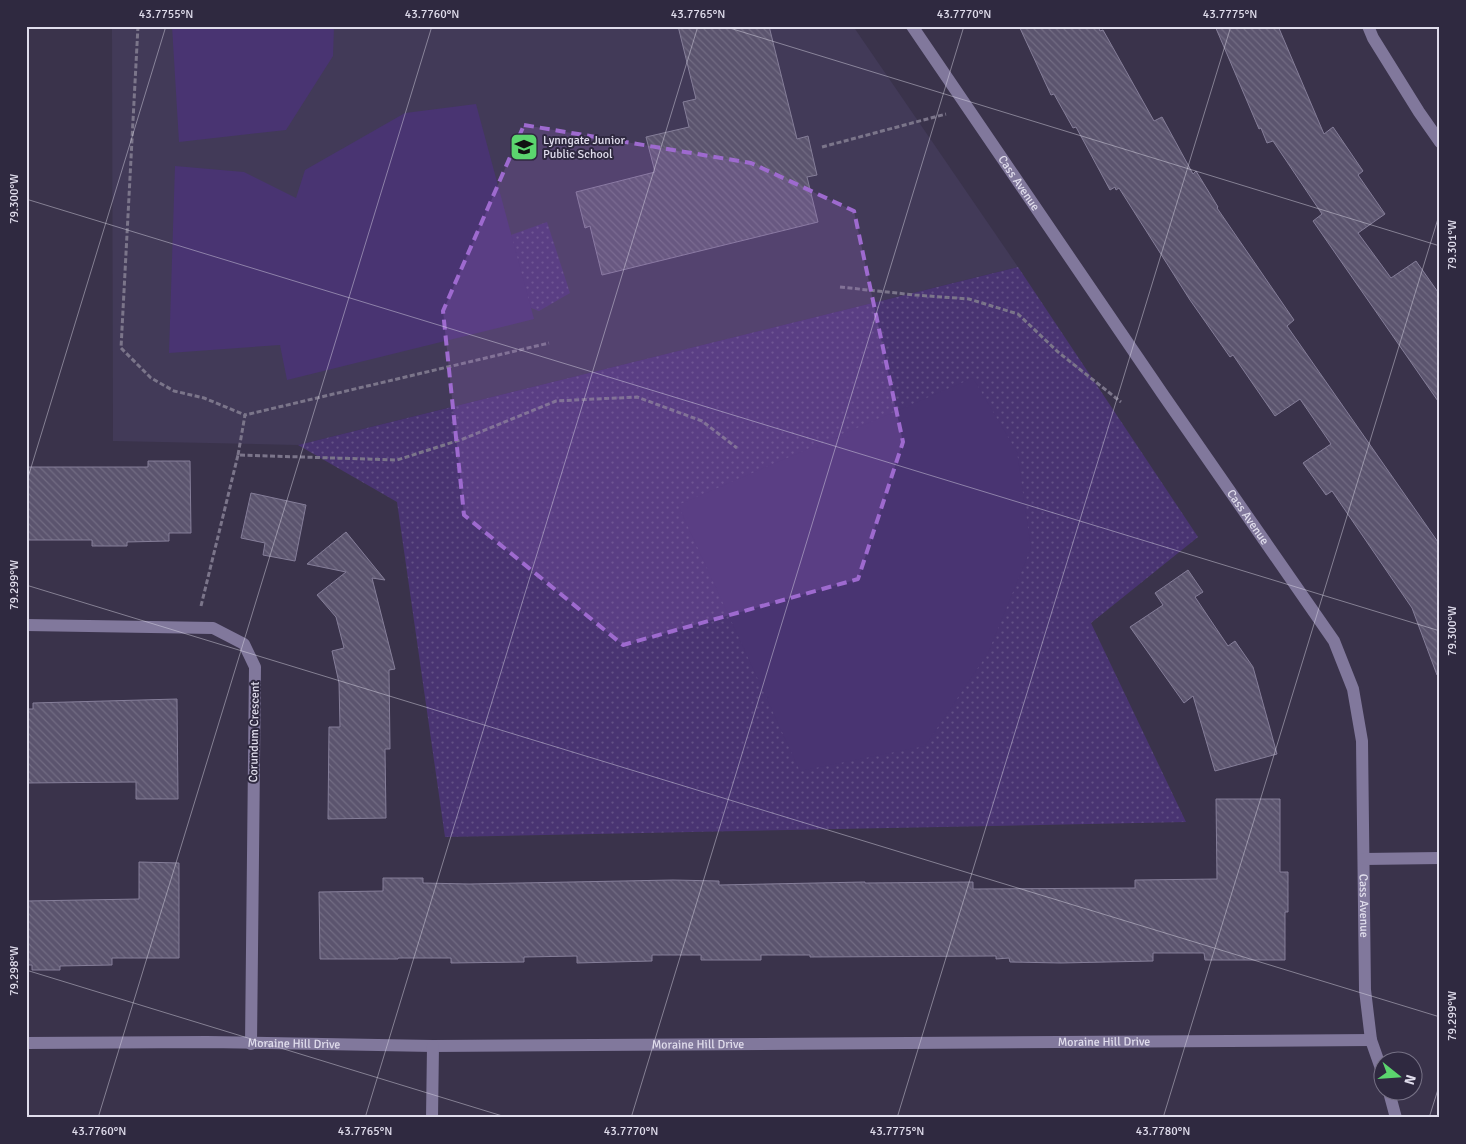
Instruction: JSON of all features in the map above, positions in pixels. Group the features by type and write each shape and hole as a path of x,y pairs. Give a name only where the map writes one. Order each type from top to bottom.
{"street":[{"name":"Cass Avenue","path":"912,26 1164,396 1334,640 1352,689 1362,740 1365,990 1371,1040 1375,1052"},
{"path":"1368,26 1373,38 1440,142"},
{"name":"Corundum Crescent","path":"26,625 213,628 244,644 255,666 251,1044"},
{"path":"1364,860 1440,858"},
{"name":"Moraine Hill Drive","path":"26,1044 207,1042 433,1046 1371,1040"},
{"path":"432,1118 433,1046"},
{"path":"1392,1102 1396,1118"}],"path":[{"path":"138,26 121,348 151,378 174,391 204,398 245,415 549,343"},
{"path":"822,147 968,108"},
{"path":"840,288 914,296 969,299 1018,314 1058,352 1121,402"},
{"path":"238,455 398,460 464,439 556,401 637,397 702,421 737,448"},
{"path":"196,627 238,455 245,415"}],"highlighted area":[{"path":"524,125 751,163 854,211 903,442 858,579 623,645 464,515 443,311"}],"shaded area":[{"name":"Lynngate Junior Public School","path":"112,26 853,26 1018,267 298,445 113,441"},
{"path":"172,26 334,26 333,56 286,130 179,142"},
{"path":"476,104 534,319 287,380 280,345 169,353 175,166 244,172 296,198 305,170 405,113"},
{"path":"547,222 570,293 539,311 501,297 495,254 511,235"},
{"path":"1018,267 1198,537 1091,623 1186,822 445,837 397,502 298,445"},
{"path":"973,378 1017,452 1031,548 988,653 925,746 800,771 678,505"}],"building":[{"path":"678,26 769,26 797,139 808,136 817,175 807,177 818,222 602,275 590,226 585,228 576,192 655,172 646,137 689,127 683,102 696,99"},
{"path":"1019,26 1098,26 1100,31 1103,30 1154,121 1162,117 1193,174 1196,171 1217,208 1294,320 1287,326 1440,545 1440,675 1437,675 1412,608 1332,491 1326,495 1303,463 1331,444 1300,399 1275,416 1233,355 1230,357 1190,300 1119,188 1116,190 1115,187 1110,190 1076,127 1073,128 1054,94 1051,95"},
{"path":"1215,26 1278,26 1324,134 1333,127 1363,171 1358,175 1385,214 1358,233 1391,278 1416,261 1440,295 1440,404 1313,221 1322,214 1273,141 1267,143 1261,128 1259,129"},
{"path":"148,461 190,461 191,533 169,533 169,541 127,542 127,546 92,546 92,540 26,540 26,467 148,467"},
{"path":"251,493 306,505 295,561 263,555 265,543 241,538"},
{"path":"346,532 385,580 372,578 395,669 389,670 390,749 385,749 386,818 328,819 329,727 340,727 339,683 332,651 344,648 336,617 317,595 346,572 307,564"},
{"path":"1188,570 1203,592 1195,597 1228,646 1235,641 1253,667 1277,754 1215,771 1193,696 1184,703 1130,627 1163,605 1155,593"},
{"path":"177,699 178,799 136,799 136,782 26,783 26,709 33,709 33,703"},
{"path":"1216,799 1280,799 1280,872 1288,872 1288,912 1285,912 1285,960 1205,960 1204,953 1153,953 1153,961 1061,963 1010,962 1009,958 996,959 996,956 810,957 810,955 761,955 761,960 701,960 701,955 652,955 652,961 577,963 577,956 524,957 524,962 451,963 451,958 320,959 319,892 383,891 383,878 423,878 423,883 469,884 673,880 719,881 719,885 973,882 973,889 1135,888 1135,880 1217,879"},
{"path":"139,862 179,863 179,958 112,958 112,965 60,966 60,970 32,970 32,965 26,965 26,901 139,899"}],"place":[{"name":"Lynngate Junior Public School","path":"524,147"}]}
